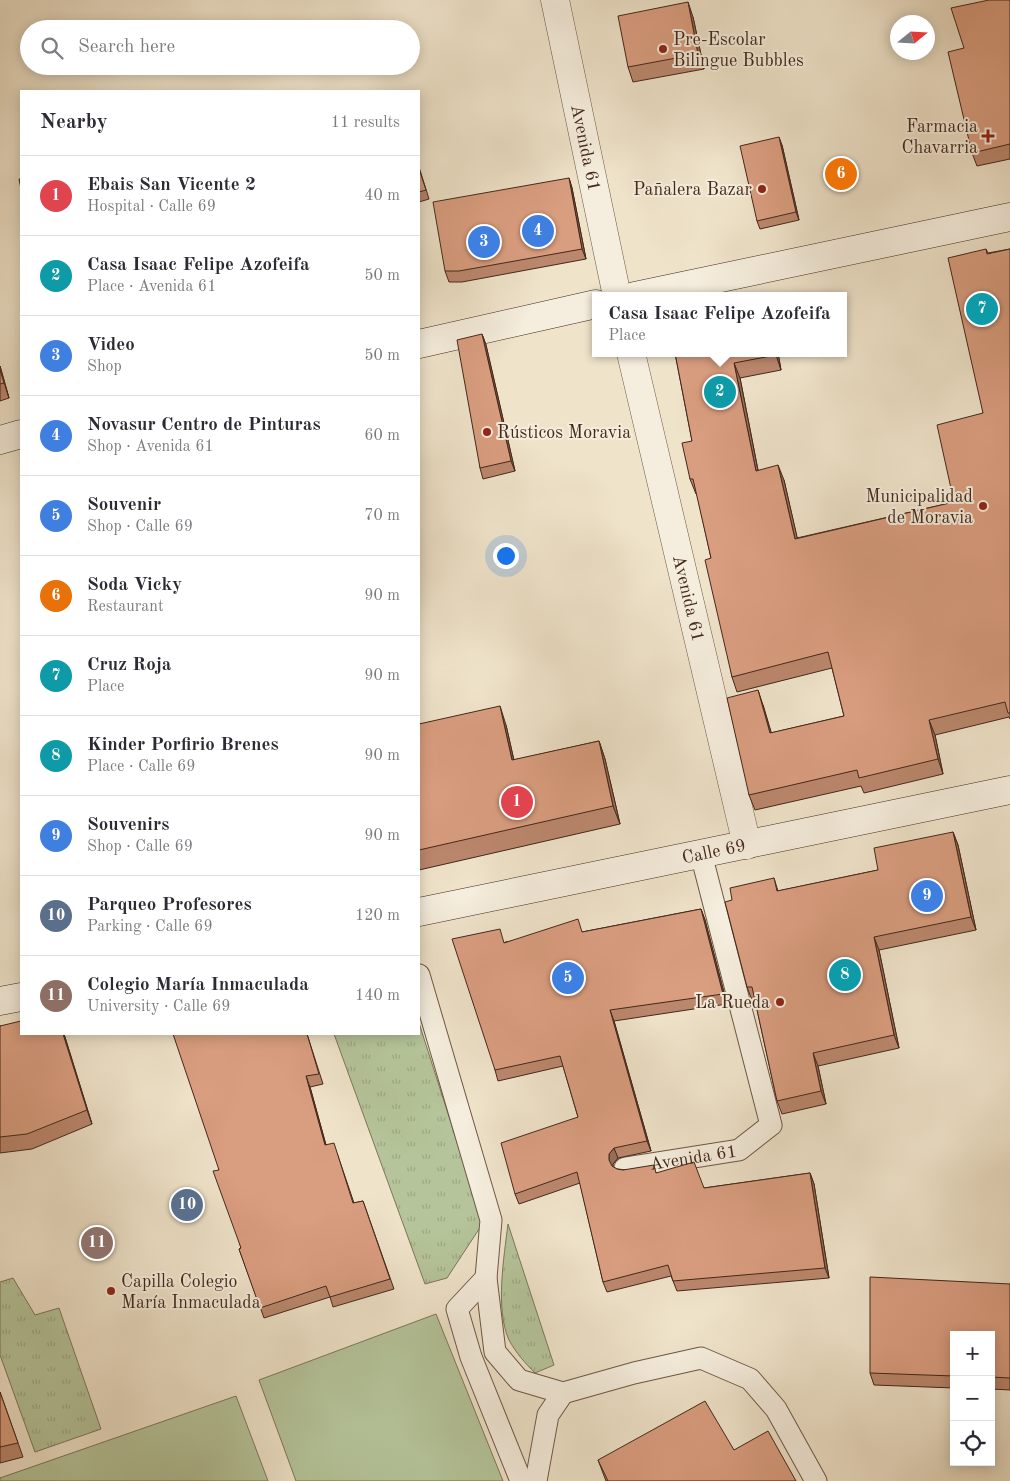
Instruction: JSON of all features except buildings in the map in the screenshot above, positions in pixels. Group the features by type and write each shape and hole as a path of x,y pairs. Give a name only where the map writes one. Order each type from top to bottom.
{"main road":[{"name":"Avenida 61","path":"554,0 616,292"},
{"path":"654,292 1010,217"},
{"path":"420,344 592,305"},
{"name":"Avenida 61","path":"632,357 746,845"},
{"path":"0,440 20,434"},
{"name":"Calle 69","path":"420,912 1010,790"},
{"path":"0,1001 20,997"}],"lane":[{"name":"Avenida 61","path":"625,1168 739,1150 771,1125 701,854"},
{"path":"420,978 491,1220 486,1278 495,1352 519,1380 563,1393 634,1372 701,1358 750,1378 776,1409 816,1481"},
{"path":"486,1278 457,1309 471,1357 520,1481"},
{"path":"536,1481 548,1416 563,1393"}],"green space":[{"path":"420,1026 483,1223 447,1278 425,1284 334,1035 420,1035"},
{"path":"508,1224 554,1365 535,1373 524,1362 509,1340 502,1313 503,1267"},
{"path":"13,1278 35,1315 59,1308 101,1429 35,1452 0,1355 0,1282"},
{"path":"436,1314 503,1481 296,1481 259,1380"},
{"path":"236,1396 268,1481 0,1481 0,1478"}],"place":[{"name":"Pre-Escolar Bilingue Bubbles","path":"663,49"},
{"name":"Farmacia Chavarria","path":"988,136"},
{"name":"Soda Vicky","path":"841,174"},
{"name":"Pañalera Bazar","path":"762,189"},
{"name":"Novasur Centro de Pinturas","path":"538,231"},
{"name":"Video","path":"484,242"},
{"name":"Cruz Roja","path":"982,309"},
{"name":"Casa Isaac Felipe Azofeifa","path":"720,392"},
{"name":"Rústicos Moravia","path":"487,432"},
{"name":"Municipalidad de Moravia","path":"983,506"},
{"name":"Ebais San Vicente 2","path":"517,802"},
{"name":"Souvenirs","path":"927,896"},
{"name":"Kinder Porfirio Brenes","path":"845,975"},
{"name":"Souvenir","path":"568,978"},
{"name":"La Rueda","path":"780,1002"},
{"name":"Parqueo Profesores","path":"187,1205"},
{"name":"Colegio María Inmaculada","path":"97,1243"},
{"name":"Capilla Colegio María Inmaculada","path":"111,1291"}]}
